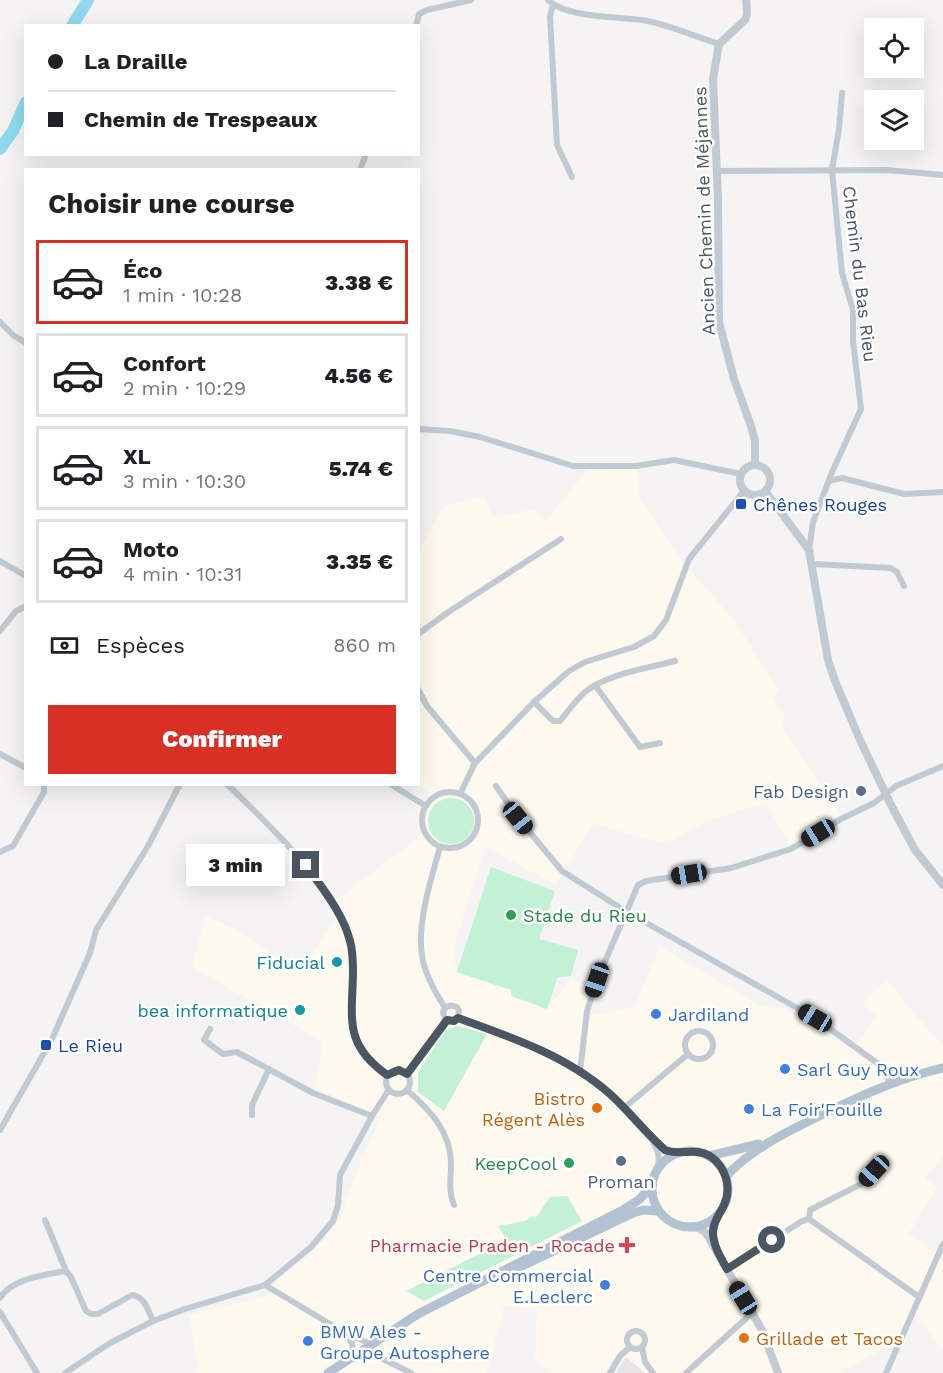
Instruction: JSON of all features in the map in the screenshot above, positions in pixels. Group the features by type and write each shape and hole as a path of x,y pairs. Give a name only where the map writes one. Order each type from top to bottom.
{"main road":[{"path":"726,1176 743,1159 767,1142 889,1083 943,1068"},
{"path":"709,1156 767,1142"},
{"path":"689,1151 709,1156 719,1164 726,1176 728,1194 726,1202 716,1217 698,1226 688,1227 667,1219 659,1211 652,1194 652,1185 657,1171 670,1157 678,1153 689,1151"},
{"path":"328,1373 418,1314 623,1210 640,1199 652,1185"},
{"path":"477,1285 530,1264 625,1216 643,1210 659,1211"}],"street":[{"path":"417,24 420,14 427,10 471,0"},
{"path":"572,177 557,146 551,3 569,10 649,21 719,44 745,20 746,0"},
{"name":"Ancien Chemin de Méjannes","path":"719,44 713,79 719,322 734,379 755,441 755,465"},
{"name":"Chemin du Bas Rieu","path":"809,550 813,522 861,409 853,341 853,310 842,273 832,170 842,93"},
{"path":"716,171 887,170 943,175"},
{"path":"0,322 24,342"},
{"path":"420,429 450,431 480,437 573,466 636,466 674,460 741,474"},
{"path":"755,465 768,472 770,482 765,491 757,495 744,491 740,483 741,474 747,467 755,465"},
{"path":"829,481 842,478 904,494 943,492"},
{"path":"460,794 476,764 534,702 569,671 585,662 634,647 654,636 666,620 689,560 744,491"},
{"path":"765,491 809,550 831,670 860,740 915,850 943,885"},
{"path":"420,633 561,538"},
{"path":"0,561 24,576"},
{"path":"813,564 891,568 897,573 904,586"},
{"path":"0,631 16,611 24,607"},
{"path":"534,702 553,721 560,721 584,692 595,686 621,675 675,661"},
{"path":"595,686 640,747 660,743"},
{"path":"420,693 427,706 476,764"},
{"path":"0,754 24,767"},
{"path":"580,1072 587,1011 597,980 638,885 646,881 731,868 791,849 874,802 896,786 943,766"},
{"path":"0,852 13,846 44,792 44,786"},
{"path":"0,1130 52,1039 90,953 96,930 148,846 179,786"},
{"path":"229,786 298,854 333,904 351,942 352,1025 356,1042 363,1055 387,1075"},
{"path":"393,786 426,806"},
{"path":"496,786 518,818 562,871 627,912 815,1018 884,1068 889,1083"},
{"path":"451,792 460,794 468,798 478,813 477,830 466,844 449,849 440,847 429,838 423,826 422,819 426,806 433,798 441,794 451,792"},
{"path":"440,847 421,938 423,961 431,984 445,1008 443,1014 447,1020 454,1021 458,1018 460,1013 458,1008 453,1005 445,1008"},
{"path":"458,1018 543,1051 580,1072 609,1093 665,1150 678,1153"},
{"path":"407,1074 447,1020"},
{"path":"210,1029 204,1040 223,1054 237,1052 313,1092 372,1116"},
{"path":"703,1032 710,1037 712,1047 708,1056 696,1059 688,1054 685,1046 690,1034 703,1032"},
{"path":"624,1108 688,1054"},
{"path":"252,1115 252,1105 269,1069"},
{"path":"399,1070 407,1074 410,1084 407,1090 396,1095 388,1091 385,1083 387,1075 399,1070"},
{"path":"407,1090 439,1122 445,1133 451,1165 449,1192 454,1205"},
{"path":"65,1373 110,1343 153,1321 184,1309 265,1285 311,1247 333,1221 339,1205 340,1175 388,1091"},
{"path":"645,1132 658,1153 657,1171"},
{"path":"809,1219 810,1210 863,1183 883,1158"},
{"path":"716,1217 713,1234 719,1256"},
{"path":"727,1269 802,1221 809,1219"},
{"path":"809,1219 919,1297"},
{"path":"45,1220 66,1271 86,1311 98,1314 132,1295 143,1299 153,1321"},
{"path":"688,1227 699,1228 706,1233 768,1341 778,1373"},
{"path":"886,1373 943,1244"},
{"path":"0,1298 12,1287 37,1277 66,1271"},
{"path":"265,1285 345,1333 374,1342 376,1352 396,1367"},
{"path":"0,1312 38,1373"},
{"path":"686,1373 701,1362 752,1313"},
{"path":"642,1347 635,1349 630,1347 627,1336 639,1331 642,1333 645,1340 642,1347 645,1362 653,1373"},
{"path":"345,1333 352,1343 354,1355 375,1355 411,1373"},
{"path":"610,1373 620,1356 630,1347"}],"shaded area":[{"path":"637,467 639,496 677,555 733,619 780,691 772,698 786,718 780,723 840,815 789,844 766,803 704,822 667,844 593,824 556,885 485,847 453,950 457,972 512,990 547,1009 571,978 591,990 590,1016 635,1006 660,946 759,1005 785,1009 852,1049 877,1017 862,1003 886,979 941,1045 943,1044 943,1157 925,1178 937,1188 909,1233 943,1260 943,1351 917,1316 894,1342 840,1373 645,1373 617,1353 605,1373 552,1373 535,1362 537,1309 504,1306 487,1373 196,1373 198,1365 189,1315 269,1295 278,1279 313,1251 342,1218 345,1202 381,1119 315,1087 323,1042 192,967 206,915 232,928 300,970 333,924 336,900 418,838 417,809 430,792 418,786 420,786 420,548 443,507 484,496 493,518 534,509 546,521 587,470"},
{"path":"626,1357 645,1373 616,1373"}],"green space":[{"path":"451,798 467,805 474,821 467,837 451,844 435,837 428,821 435,805"},
{"name":"Stade du Rieu","path":"491,867 555,891 539,939 578,950 571,976 558,977 547,1009 511,996 511,990 457,972"},
{"path":"458,1026 487,1034 444,1111 418,1092 418,1072 446,1030"},
{"path":"567,1196 582,1221 424,1301 406,1291 507,1240 498,1226 525,1221 537,1216 550,1197"}],"waterway":[{"path":"73,24 88,0"},
{"path":"0,149 13,131 24,106"}],"place":[{"name":"Chênes Rouges","path":"741,504"},
{"name":"Fab Design","path":"861,791"},
{"name":"Stade du Rieu","path":"511,915"},
{"name":"Fiducial","path":"337,962"},
{"name":"bea informatique","path":"300,1010"},
{"name":"Jardiland","path":"656,1014"},
{"name":"Le Rieu","path":"46,1045"},
{"name":"Sarl Guy Roux","path":"785,1069"},
{"name":"Bistro Régent Alès","path":"597,1108"},
{"name":"La Foir'Fouille","path":"749,1109"},
{"name":"Proman","path":"621,1161"},
{"name":"KeepCool","path":"569,1163"},
{"name":"Pharmacie Praden - Rocade","path":"627,1245"},
{"name":"Centre Commercial E.Leclerc","path":"605,1285"},
{"name":"Grillade et Tacos","path":"744,1338"},
{"name":"BMW Ales - Groupe Autosphere","path":"308,1341"}],"route":[{"path":"306,865 333,904 351,942 352,1025 356,1042 363,1055 376,1067 387,1075 395,1070 407,1074 447,1020 454,1021 458,1018 543,1051 580,1072 609,1093 665,1150 672,1153 699,1152 719,1164 726,1176 728,1194 722,1210 716,1217 713,1234 719,1256 727,1269 772,1240"}]}
